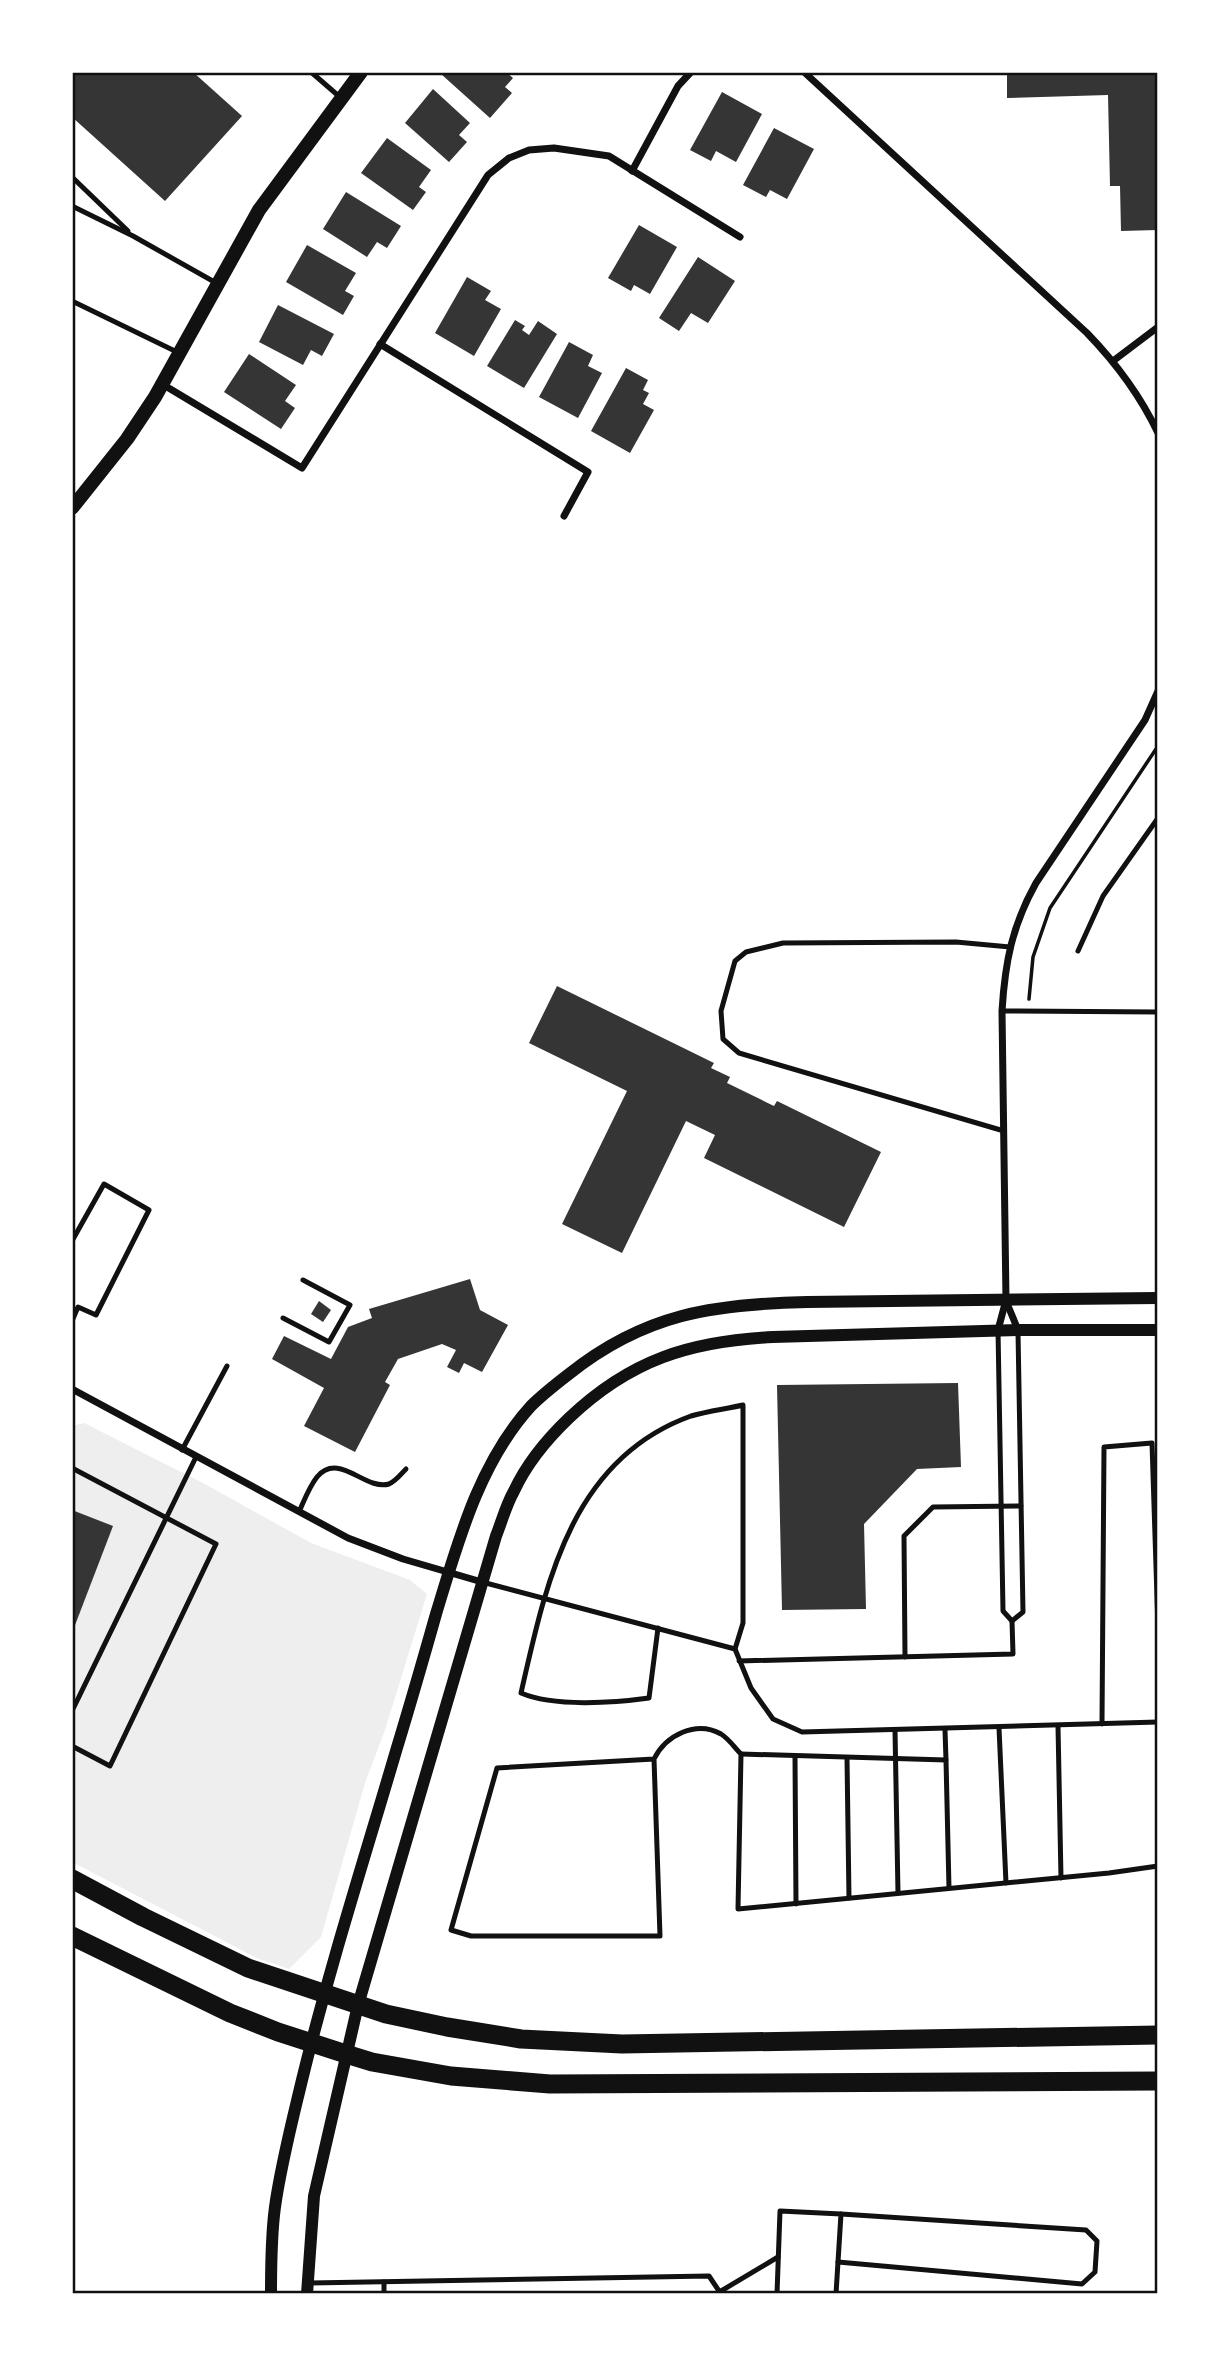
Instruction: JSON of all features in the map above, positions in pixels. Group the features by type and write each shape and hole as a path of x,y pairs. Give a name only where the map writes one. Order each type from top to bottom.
{"highway":[{"path":"72,1879 215,1954 248,1968 386,2014 521,2039 622,2044 1158,2035"},
{"path":"72,1936 230,2013 311,2043 372,2062 451,2076 550,2084 1158,2081"}],"main road":[{"path":"72,508 127,439 162,384 259,210 361,72"}],"street":[{"path":"632,171 678,86 691,72"},
{"path":"804,72 1087,333 1113,360 1142,401 1158,433"},
{"path":"162,384 302,468 488,175 509,158 528,150 554,148 609,156 740,237"},
{"path":"1113,360 1158,327"},
{"path":"380,344 588,472 564,516"},
{"path":"999,1330 1006,1300 1002,1012 1005,970 1010,947 1024,906 1036,883 1135,737 1158,691"},
{"path":"271,2294 275,2210 283,2158 325,1995 449,1573 480,1484 503,1444 531,1406 589,1358 616,1340 676,1316 710,1308 755,1303 1158,1298"},
{"path":"1006,1300 1018,1330"},
{"path":"307,2289 314,2196 358,2005 496,1536 513,1491 535,1455 586,1402 635,1368 698,1346 738,1338 999,1330 1158,1330"},
{"path":"72,1389 372,1549 482,1582"}],"lane":[{"path":"311,72 341,98"},
{"path":"72,177 133,236"},
{"path":"72,206 133,236 218,284"},
{"path":"72,301 179,353"},
{"path":"1078,951 1103,896 1158,818"},
{"path":"1004,1131 739,1053 723,1039 721,1011 735,961 746,952 783,943 956,942 1010,947"},
{"path":"1002,1012 1158,1012"},
{"path":"72,1241 104,1184 149,1210 96,1315 75,1306 72,1321"},
{"path":"282,1318 329,1342 350,1305 303,1280"},
{"path":"739,1661 1013,1654 1012,1621 1003,1611 999,1330"},
{"path":"1012,1621 1023,1612 1018,1330"},
{"path":"183,1450 227,1366"},
{"path":"658,1628 649,1698 624,1702 540,1701 521,1693 543,1598 560,1550 576,1518 604,1476 635,1446 692,1416 743,1405 743,1623 735,1649 751,1688 773,1719 802,1732 1158,1723"},
{"path":"1102,1724 1104,1447 1152,1443 1158,1628"},
{"path":"72,1711 196,1457"},
{"path":"72,1468 216,1544 110,1766 72,1746"},
{"path":"299,1512 315,1478 327,1470 341,1469 383,1484 396,1480 406,1469"},
{"path":"905,1657 904,1536 933,1507 1021,1506"},
{"path":"482,1582 735,1649"},
{"path":"1058,1726 1061,1878"},
{"path":"999,1728 1006,1883"},
{"path":"654,1759 497,1768 451,1930 471,1936 660,1936 654,1759 661,1745 680,1732 694,1730 719,1733 741,1754 946,1760"},
{"path":"895,1730 898,1894"},
{"path":"945,1730 949,1888"},
{"path":"741,1754 738,1909 1158,1866"},
{"path":"795,1756 796,1904"},
{"path":"847,1758 849,1898"},
{"path":"777,2294 780,2211 1086,2230 1097,2241 1095,2273 1082,2284 838,2262"},
{"path":"836,2294 842,2214"},
{"path":"307,2289 384,2282 709,2276 721,2293 779,2257"},
{"path":"384,2282 384,2294"}],"path":[{"path":"1028,1011 1033,957 1050,908 1158,746"}],"shaded area":[{"path":"84,1423 203,1483 311,1543 410,1580 427,1594 385,1730 365,1783 321,1937 289,1969 259,1959 72,1862 72,1426"}],"building":[{"path":"72,72 193,72 242,116 165,201 72,117"},
{"path":"506,72 513,78 505,87 512,93 490,118 441,74"},
{"path":"1007,72 1158,72 1158,230 1121,231 1120,186 1110,186 1108,95 1007,98"},
{"path":"433,89 470,123 459,135 467,142 449,162 405,123"},
{"path":"722,92 762,114 736,162 716,151 711,161 690,150"},
{"path":"774,128 814,149 787,199 770,190 766,197 743,185"},
{"path":"387,138 431,170 419,187 426,192 413,210 361,173"},
{"path":"346,192 401,226 387,248 377,242 367,257 323,229"},
{"path":"639,225 677,247 650,294 634,285 631,291 608,278"},
{"path":"307,245 356,273 345,291 354,296 343,315 286,282"},
{"path":"698,257 735,281 708,323 691,313 679,331 659,318"},
{"path":"467,277 491,291 485,300 501,309 474,356 435,333"},
{"path":"278,305 334,334 322,356 311,350 303,365 259,342"},
{"path":"515,320 525,326 522,330 529,335 538,321 557,334 524,388 487,366"},
{"path":"569,342 593,355 588,366 602,373 578,418 539,397"},
{"path":"249,354 296,385 285,401 295,408 281,429 224,392"},
{"path":"626,368 648,380 643,390 649,393 643,404 654,410 630,453 591,431"},
{"path":"557,986 714,1063 711,1068 730,1077 727,1083 774,1106 777,1101 881,1152 844,1227 704,1158 715,1135 686,1121 622,1253 562,1224 627,1091 529,1043"},
{"path":"470,1279 480,1310 508,1325 482,1372 464,1363 459,1373 447,1367 456,1350 442,1344 398,1359 385,1382 390,1385 355,1452 304,1426 324,1388 272,1359 284,1336 331,1359 348,1327 372,1318 369,1309"},
{"path":"319,1301 331,1310 323,1322 311,1314"},
{"path":"958,1383 961,1467 917,1469 864,1524 866,1609 782,1610 777,1385"},
{"path":"72,1510 113,1526 72,1633"}]}
